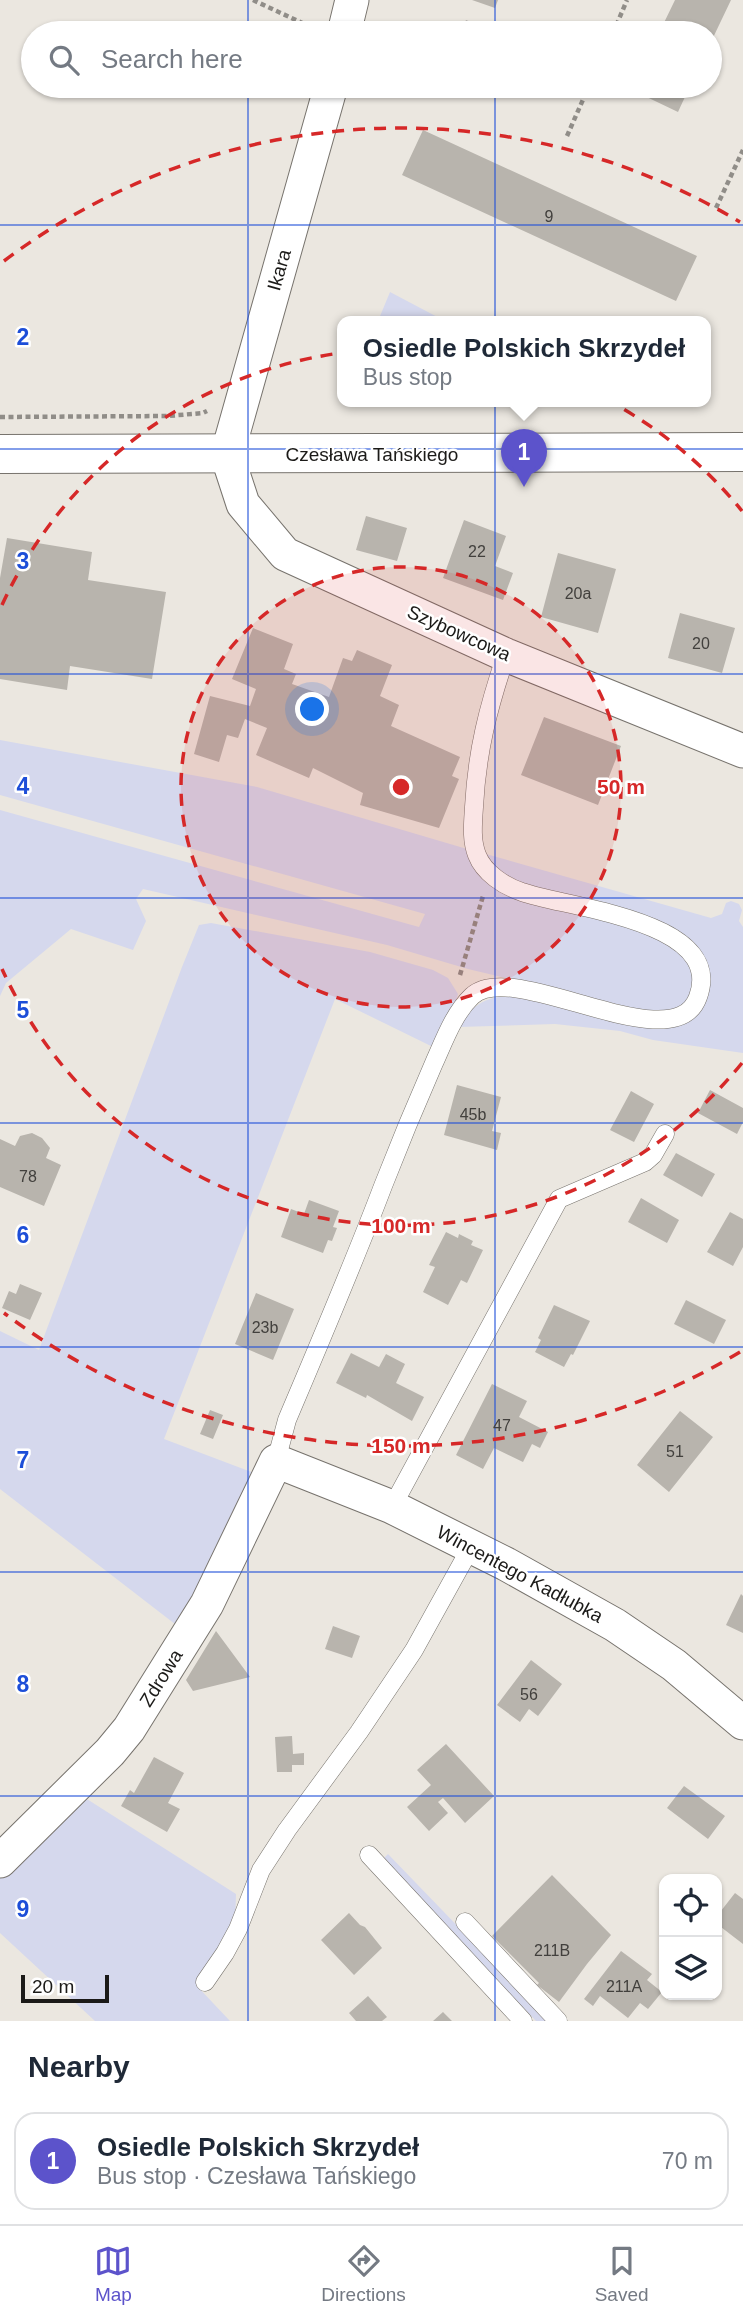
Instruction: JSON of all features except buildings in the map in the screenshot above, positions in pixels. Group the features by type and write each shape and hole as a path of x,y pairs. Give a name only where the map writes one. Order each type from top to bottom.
{"street":[{"path":"347,21 352,0"},
{"name":"Ikara","path":"227,455 328,98"},
{"name":"Czesława Tańskiego","path":"0,454 743,452"},
{"name":"Szybowcowa","path":"227,455 243,505 285,554 506,655 743,751"},
{"name":"Wincentego Kadłubka","path":"276,1461 392,1507 615,1625 674,1665 743,1723"},
{"name":"Zdrowa","path":"0,1861 110,1752 129,1729 207,1604 276,1461"}],"lane":[{"path":"276,1461 287,1420 412,1112 443,1042 470,998 480,990 517,988 620,1014 659,1020 685,1013 698,998 701,977 698,965 689,950 678,940 630,919 521,892 501,883 483,866 475,847 473,828 476,765 489,704 506,655"},
{"path":"392,1507 559,1199 645,1162 653,1155 665,1134"},
{"path":"205,1982 238,1929 261,1870 414,1650 471,1547"},
{"path":"369,1855 523,2021"},
{"path":"465,1922 558,2021"}],"path":[{"path":"253,0 299,21"},
{"path":"618,21 627,0"},
{"path":"567,136 584,98"},
{"path":"716,208 743,150"},
{"path":"0,416 167,416 203,413 224,399 243,401"},
{"path":"460,976 491,874"}],"shaded area":[{"path":"390,292 436,316 380,316"},
{"path":"0,740 257,787 467,849 478,873 492,885 648,931 685,955 693,973 693,988 684,1005 671,1011 654,1013 468,969 387,945 143,889 136,899 146,921 133,950 71,929 6,983 0,996 0,810 419,927 425,914 0,795"},
{"path":"486,854 711,918 722,914 726,903 731,901 739,904 742,910 739,921 743,927 743,1053 653,1040 620,1031 555,1024 458,1027 475,1007 490,999 503,997 536,999 638,1025 673,1026 697,1013 706,994 694,946 521,887 494,869"},
{"path":"211,923 370,952 433,970 448,978 458,994 433,1047 335,999 164,1439 259,1475 184,1631 0,1489 0,1331 39,1350 182,967 199,925"},
{"path":"79,1794 236,1894 235,1925 215,1960 196,1985 230,2021 95,2021 0,1933 0,1870"},
{"path":"388,1854 549,2021 536,2021 382,1860"}],"place":[{"name":"Osiedle Polskich Skrzydeł","path":"524,487"}]}
